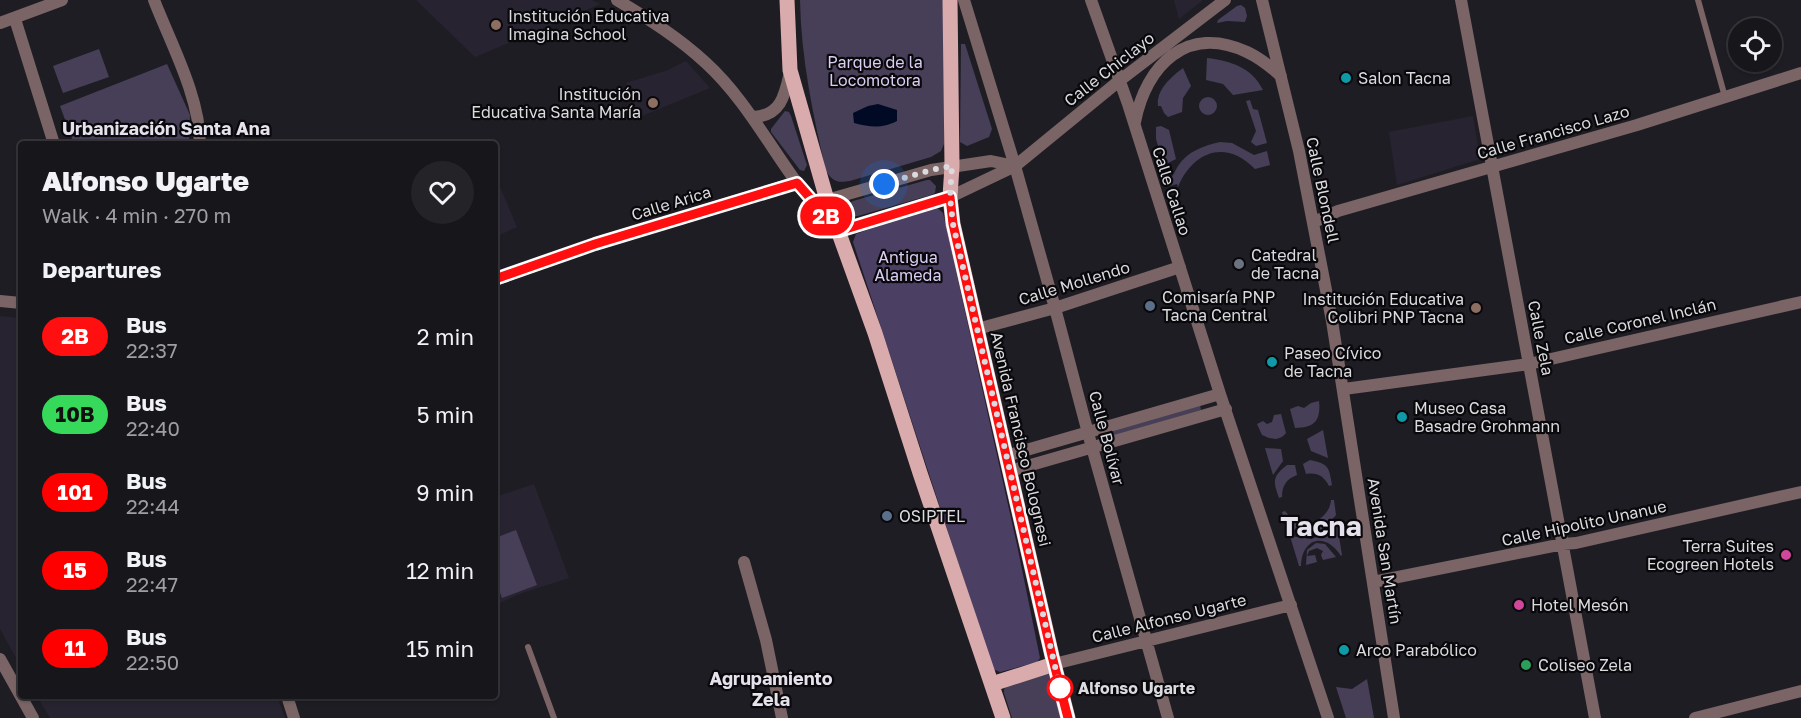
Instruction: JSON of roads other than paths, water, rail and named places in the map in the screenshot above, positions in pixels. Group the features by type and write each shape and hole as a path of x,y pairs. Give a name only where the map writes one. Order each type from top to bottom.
{"main road":[{"path":"787,0 790,70 827,200 875,333 1003,718"},
{"name":"Avenida Francisco Bolognesi","path":"950,0 952,166 950,197 953,224 1068,718"},
{"path":"992,684 1054,664"}],"street":[{"path":"0,23 62,0"},
{"path":"154,0 192,94 200,126 200,141"},
{"path":"617,0 652,20 708,64 753,117 797,183 839,231"},
{"name":"Calle Bolívar","path":"964,0 1015,166 1168,718"},
{"name":"Calle Callao","path":"1091,0 1220,394"},
{"name":"Calle Chiclayo","path":"839,231 950,197 1015,166 1119,81 1225,0"},
{"name":"Calle Blondell","path":"1262,0 1314,222 1344,389"},
{"name":"Calle Zela","path":"1461,0 1595,718"},
{"path":"15,19 53,141"},
{"path":"1134,128 1138,105 1157,68 1172,55 1187,48 1208,43 1231,46 1263,60 1281,76"},
{"path":"753,117 763,117 775,111 785,94 790,70"},
{"name":"Calle Francisco Lazo","path":"1314,222 1338,211 1637,125 1801,73"},
{"path":"797,183 827,200 952,166 991,161 1015,166"},
{"name":"Calle Arica","path":"498,279 595,244 797,183"},
{"name":"Calle Mollendo","path":"977,329 1055,308 1180,267"},
{"path":"0,301 18,303"},
{"name":"Calle Coronel Inclán","path":"1344,389 1529,364 1801,302"},
{"name":"Avenida San Martín","path":"1344,389 1394,718"},
{"path":"1008,464 1088,433 1220,394 1328,718"},
{"path":"1008,464 1092,448 1226,409"},
{"name":"Calle Hipolito Unanue","path":"1373,582 1576,543 1801,492"},
{"path":"744,562 766,640 782,718"},
{"name":"Calle Alfonso Ugarte","path":"1054,664 1291,605"},
{"path":"0,659 18,691"},
{"path":"1695,718 1801,691"},
{"path":"22,699 33,718"},
{"path":"288,699 294,718"}],"lane":[{"path":"1698,0 1725,97"},
{"path":"528,647 554,718"}],"water":[{"path":"878,104 897,110 897,121 876,127 854,123 853,113"}],"place":[{"name":"Institución Educativa Imagina School","path":"496,25"},
{"name":"Salon Tacna","path":"1346,78"},
{"name":"Institución Educativa Santa María","path":"653,103"},
{"name":"Catedral de Tacna","path":"1239,264"},
{"name":"Comisaría PNP Tacna Central","path":"1150,306"},
{"name":"Institución Educativa Colibri PNP Tacna","path":"1476,308"},
{"name":"Paseo Cívico de Tacna","path":"1272,362"},
{"name":"Museo Casa Basadre Grohmann","path":"1402,417"},
{"name":"OSIPTEL","path":"887,516"},
{"name":"Terra Suites Ecogreen Hotels","path":"1786,555"},
{"name":"Hotel Mesón","path":"1519,605"},
{"name":"Arco Parabólico","path":"1344,650"},
{"name":"Coliseo Zela","path":"1526,665"},
{"name":"Alfonso Ugarte","path":"1060,688"}],"district":[{"name":"Urbanización Santa Ana","path":"166,128"},
{"name":"Tacna","path":"1321,525"},
{"name":"Agrupamiento Zela","path":"771,688"}],"park label":[{"name":"Parque de la Locomotora","path":"875,71"},
{"name":"Antigua Alameda","path":"908,266"}]}
